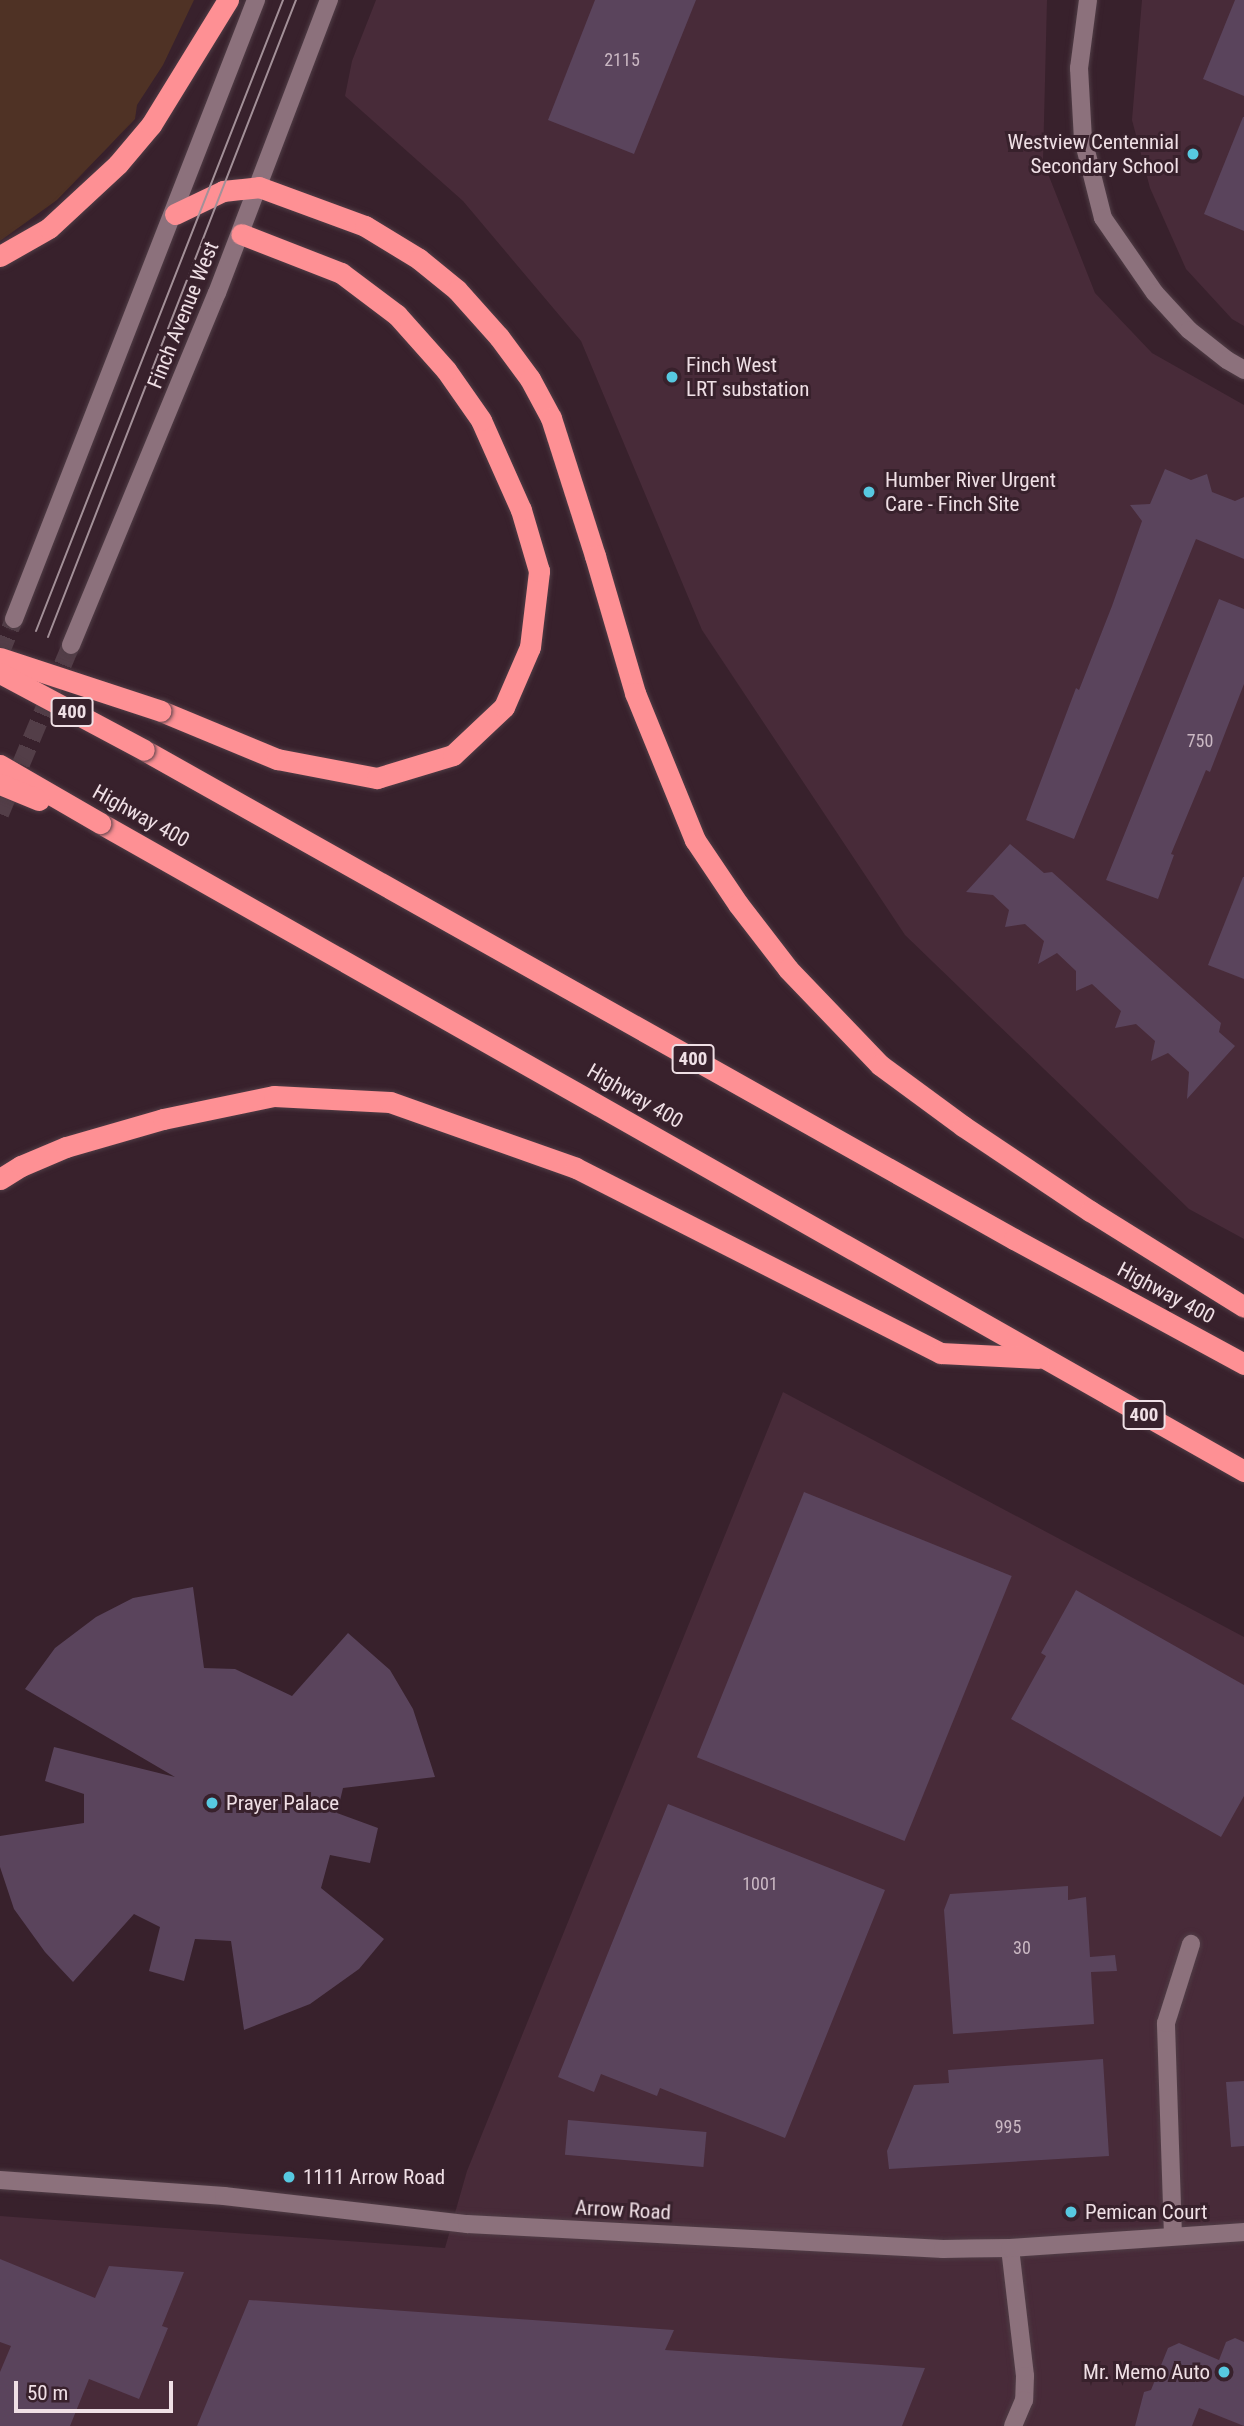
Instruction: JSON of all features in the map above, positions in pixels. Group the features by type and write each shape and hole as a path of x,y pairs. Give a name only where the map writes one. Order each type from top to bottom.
{"highway":[{"path":"0,256 49,228 118,164 151,125 228,0"},
{"path":"175,214 223,191 259,187 366,226 419,259 457,290 499,337 530,379 551,418 596,556 635,693 695,840 738,904 788,969 890,1072 962,1126 1090,1211 1244,1307"},
{"path":"0,658 161,711 278,759 377,778 453,755 504,707 530,647 539,571 521,510 481,420 460,390 397,315 341,274 241,233"},
{"name":"Highway 400","path":"0,673 144,750 1014,1239 1244,1364"},
{"name":"Highway 400","path":"0,765 1244,1471"},
{"path":"0,785 100,823"},
{"path":"0,1179 66,1147 163,1119 274,1096 390,1102 576,1168 942,1353 1044,1359"}],"street":[{"path":"14,619 175,214 256,0"},
{"name":"Finch Avenue West","path":"71,645 241,233 329,0"},
{"path":"1088,0 1080,68 1083,139 1103,218 1163,302 1189,330 1244,370"},
{"path":"1173,2236 1166,2023 1191,1944"},
{"name":"Arrow Road","path":"0,2180 224,2196 467,2224 943,2249 1010,2248 1244,2232"},
{"path":"1010,2248 1025,2376 1024,2400 1013,2426"}],"shaded area":[{"path":"0,0 194,0 163,65 137,105 135,119 57,200 0,241"},
{"name":"Humber River Urgent Care - Finch Site","path":"376,0 1047,0 1043,161 1095,293 1152,353 1244,405 1244,1239 1189,1209 905,935 702,630 581,341 463,201 345,96 352,61"},
{"name":"Westview Centennial Secondary School","path":"1142,0 1244,0 1244,326 1232,319 1186,269 1150,188 1132,120"},
{"path":"783,1392 1244,1637 1244,2426 0,2426 0,2216 445,2248 467,2171"}],"building":[{"path":"595,0 696,0 634,154 548,120"},
{"path":"1235,0 1244,0 1244,96 1203,79"},
{"path":"1244,117 1244,231 1204,214"},
{"path":"1165,469 1191,480 1207,474 1212,492 1235,501 1244,497 1244,559 1196,539 1074,839 1026,820 1076,688 1079,690 1112,606 1142,521 1130,505 1150,504"},
{"path":"1219,599 1244,609 1244,684 1210,772 1206,770 1171,854 1174,855 1158,899 1106,880"},
{"path":"1010,844 1044,873 1052,872 1221,1023 1219,1032 1235,1046 1187,1099 1189,1072 1168,1053 1151,1061 1155,1041 1136,1024 1115,1028 1121,1011 1092,984 1076,991 1076,971 1057,953 1038,964 1044,941 1025,924 1005,927 1009,910 993,895 966,892"},
{"path":"1244,877 1244,979 1208,965"},
{"path":"804,1492 1012,1576 905,1841 697,1757"},
{"name":"Prayer Palace","path":"193,1587 204,1668 235,1669 292,1696 348,1633 390,1670 413,1709 435,1777 343,1788 337,1813 378,1828 370,1863 330,1855 321,1888 384,1939 359,1969 310,2004 244,2030 231,1941 195,1939 184,1981 149,1971 160,1927 134,1914 73,1982 45,1952 14,1909 0,1867 0,1836 84,1823 84,1794 45,1781 54,1747 175,1777 25,1689 55,1648 96,1617 133,1598"},
{"path":"1076,1590 1244,1685 1244,1796 1221,1837 1011,1719 1046,1656 1041,1653"},
{"path":"668,1804 885,1890 785,2138 660,2088 657,2096 601,2074 594,2092 558,2077"},
{"path":"1068,1886 1068,1900 1086,1897 1090,1957 1115,1955 1117,1971 1091,1972 1094,2024 953,2034 944,1910 950,1894"},
{"path":"1103,2059 1109,2156 889,2169 887,2151 914,2085 949,2083 948,2070"},
{"path":"1244,2081 1244,2146 1231,2147 1226,2082"},
{"path":"568,2120 706,2132 703,2167 565,2155"},
{"path":"0,2259 95,2298 109,2266 184,2272 162,2326 168,2328 139,2399 89,2379 70,2426 0,2426 0,2372 11,2346 0,2342"},
{"path":"249,2300 674,2330 665,2350 925,2368 902,2426 197,2426"},
{"path":"1235,2338 1244,2342 1244,2426 1199,2408 1192,2426 1135,2426 1144,2392 1151,2390 1168,2348 1179,2343 1219,2360 1226,2342"}],"tunnel":[{"path":"0,654 14,619"},
{"path":"0,814 71,645"}],"tram line":[{"path":"36,631 283,0"},
{"path":"48,637 296,0"}],"place":[{"name":"Westview Centennial Secondary School","path":"1193,154"},
{"name":"Finch West LRT substation","path":"672,377"},
{"name":"Humber River Urgent Care - Finch Site","path":"869,492"},
{"name":"Prayer Palace","path":"212,1803"},
{"name":"1111 Arrow Road","path":"289,2177"},
{"name":"Pemican Court","path":"1071,2212"},
{"name":"Mr. Memo Auto","path":"1224,2372"}]}
